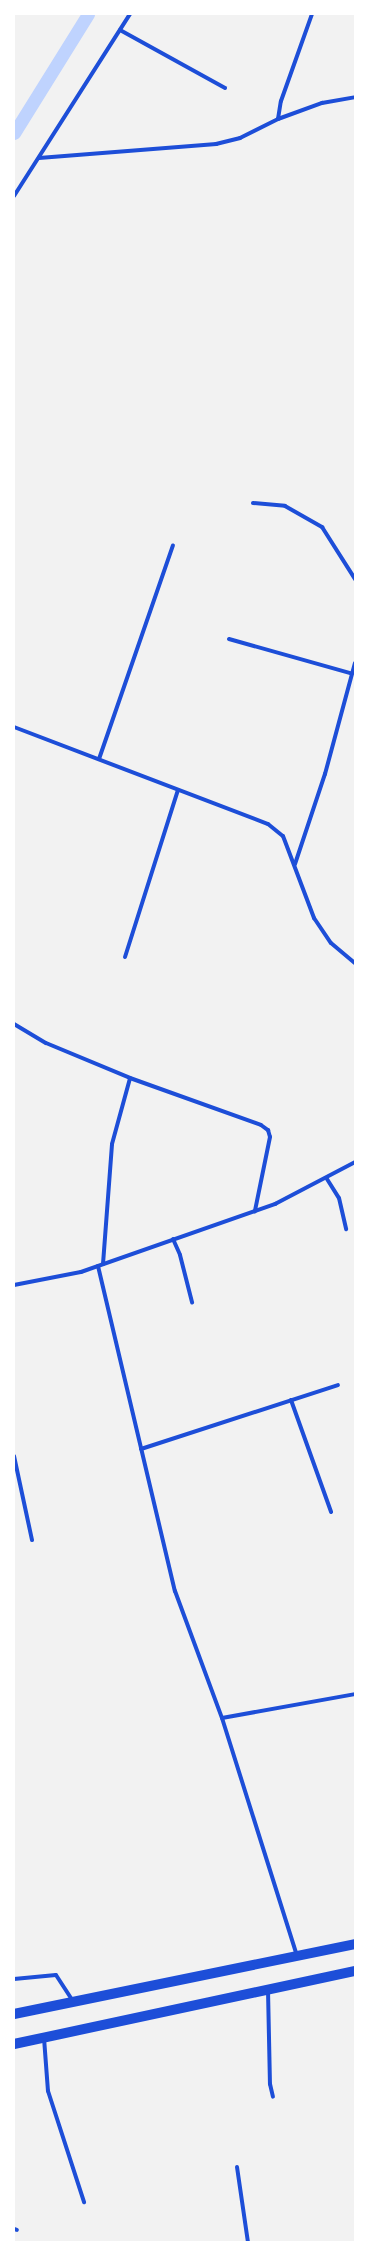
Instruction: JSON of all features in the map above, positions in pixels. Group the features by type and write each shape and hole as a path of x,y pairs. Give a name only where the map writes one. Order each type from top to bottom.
{"main road":[{"path":"14,2014 355,1944"},
{"path":"14,2044 355,1971"}],"street":[{"path":"14,196 130,14"},
{"path":"278,119 281,101 312,14"},
{"path":"120,30 225,88"},
{"path":"39,158 216,144 240,138 278,119 322,103 355,97"},
{"path":"253,503 285,506 322,526 355,579"},
{"path":"98,759 173,545"},
{"path":"229,639 350,673"},
{"path":"295,864 325,774 350,673 355,663"},
{"path":"14,727 268,824 283,836 295,864 314,918 331,943 355,963"},
{"path":"125,956 178,790"},
{"path":"14,1024 46,1043 130,1078 261,1125 268,1130 270,1136 255,1210"},
{"path":"103,1264 112,1144 130,1078"},
{"path":"14,1285 44,1281 98,1266 255,1210 327,1179 355,1162"},
{"path":"327,1179 338,1198 346,1229"},
{"path":"173,1239 180,1255 192,1302"},
{"path":"98,1266 140,1449 175,1591 222,1718 297,1956"},
{"path":"140,1449 338,1385"},
{"path":"291,1400 331,1512"},
{"path":"14,1456 32,1540"},
{"path":"222,1718 355,1694"},
{"path":"14,1979 56,1975 74,2002"},
{"path":"268,1990 270,2084 273,2097"},
{"path":"44,2037 48,2090 84,2202"},
{"path":"237,2167 248,2242"}],"waterway":[{"path":"14,133 88,14"}]}
